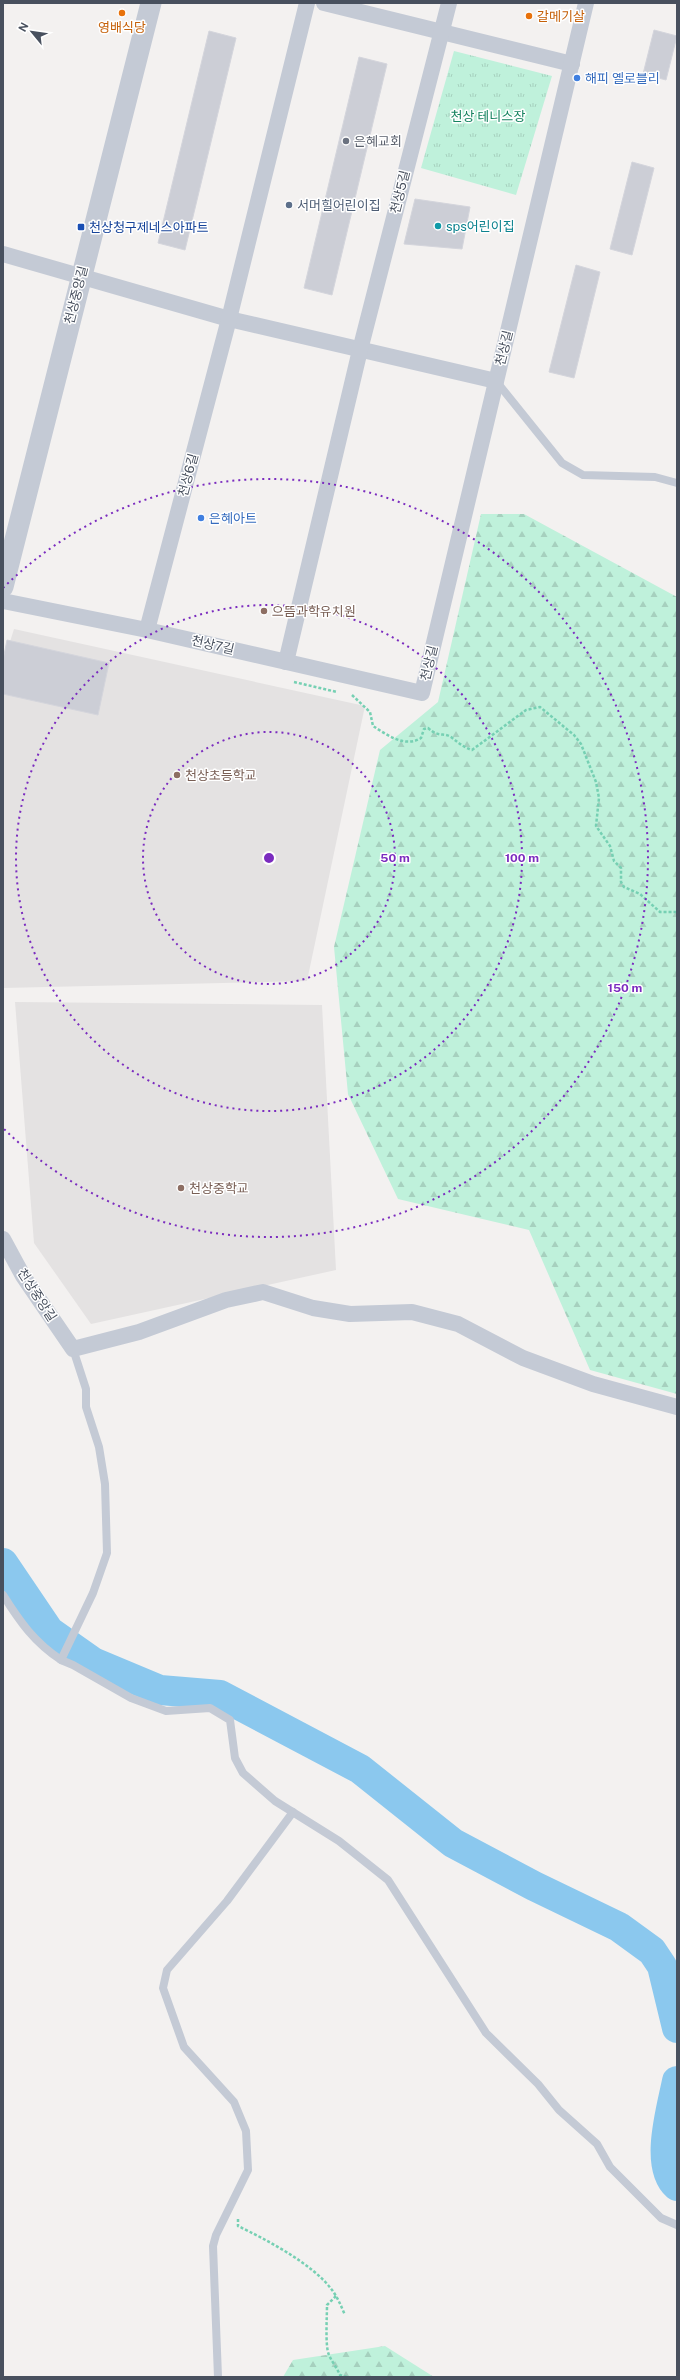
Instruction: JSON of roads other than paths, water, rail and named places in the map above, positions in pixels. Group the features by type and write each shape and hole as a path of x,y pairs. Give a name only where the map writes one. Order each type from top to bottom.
{"street":[{"name":"천상중앙길","path":"3,587 80,276 151,3"},
{"path":"229,319 306,3"},
{"path":"324,3 572,64"},
{"name":"천상5길","path":"360,350 449,3"},
{"name":"천상길","path":"422,693 586,3"},
{"path":"3,254 229,319 496,381"},
{"name":"천상6길","path":"147,630 229,319"},
{"path":"286,662 360,350"},
{"name":"천상7길","path":"3,601 147,630 422,693"},
{"name":"천상중앙길","path":"3,1239 23,1276 73,1349"},
{"path":"73,1349 139,1332 226,1300 264,1292 313,1308 350,1314 412,1312 458,1324 523,1358 593,1384 677,1406"}],"lane":[{"path":"496,381 562,463 583,475 655,477 677,483"},
{"path":"63,1656 108,1553 105,1484 99,1447 86,1407 86,1389 73,1349"},
{"path":"3,1595 20,1621 41,1646 63,1656 73,1664 131,1698 166,1711 210,1708 230,1720 235,1758 243,1774 275,1802 339,1841 388,1880 486,2033 538,2084 560,2110 597,2144 610,2167 656,2213 670,2224 677,2225"},
{"path":"218,2377 213,2246 216,2235 248,2170 246,2131 239,2110 184,2046 177,2031 163,1988 167,1970 227,1901 293,1812"}],"waterway":[{"path":"3,1563 49,1631 93,1662 160,1690 220,1695 360,1769 453,1843 534,1886 619,1927 652,1951 662,1966 677,2028"},
{"path":"677,2081 666,2136 667,2165 670,2177 677,2186"}],"place":[{"name":"영배식당","path":"122,13"},
{"name":"갈메기살","path":"529,16"},
{"name":"해피 옐로블리","path":"577,78"},
{"name":"은혜교회","path":"346,141"},
{"name":"서머힐어린이집","path":"289,205"},
{"name":"sps어린이집","path":"438,226"},
{"name":"천상청구제네스아파트","path":"81,227"},
{"name":"은혜아트","path":"201,518"},
{"name":"으뜸과학유치원","path":"264,611"},
{"name":"천상초등학교","path":"177,775"},
{"name":"천상중학교","path":"181,1188"}],"park label":[{"name":"천상 테니스장","path":"488,116"}]}
